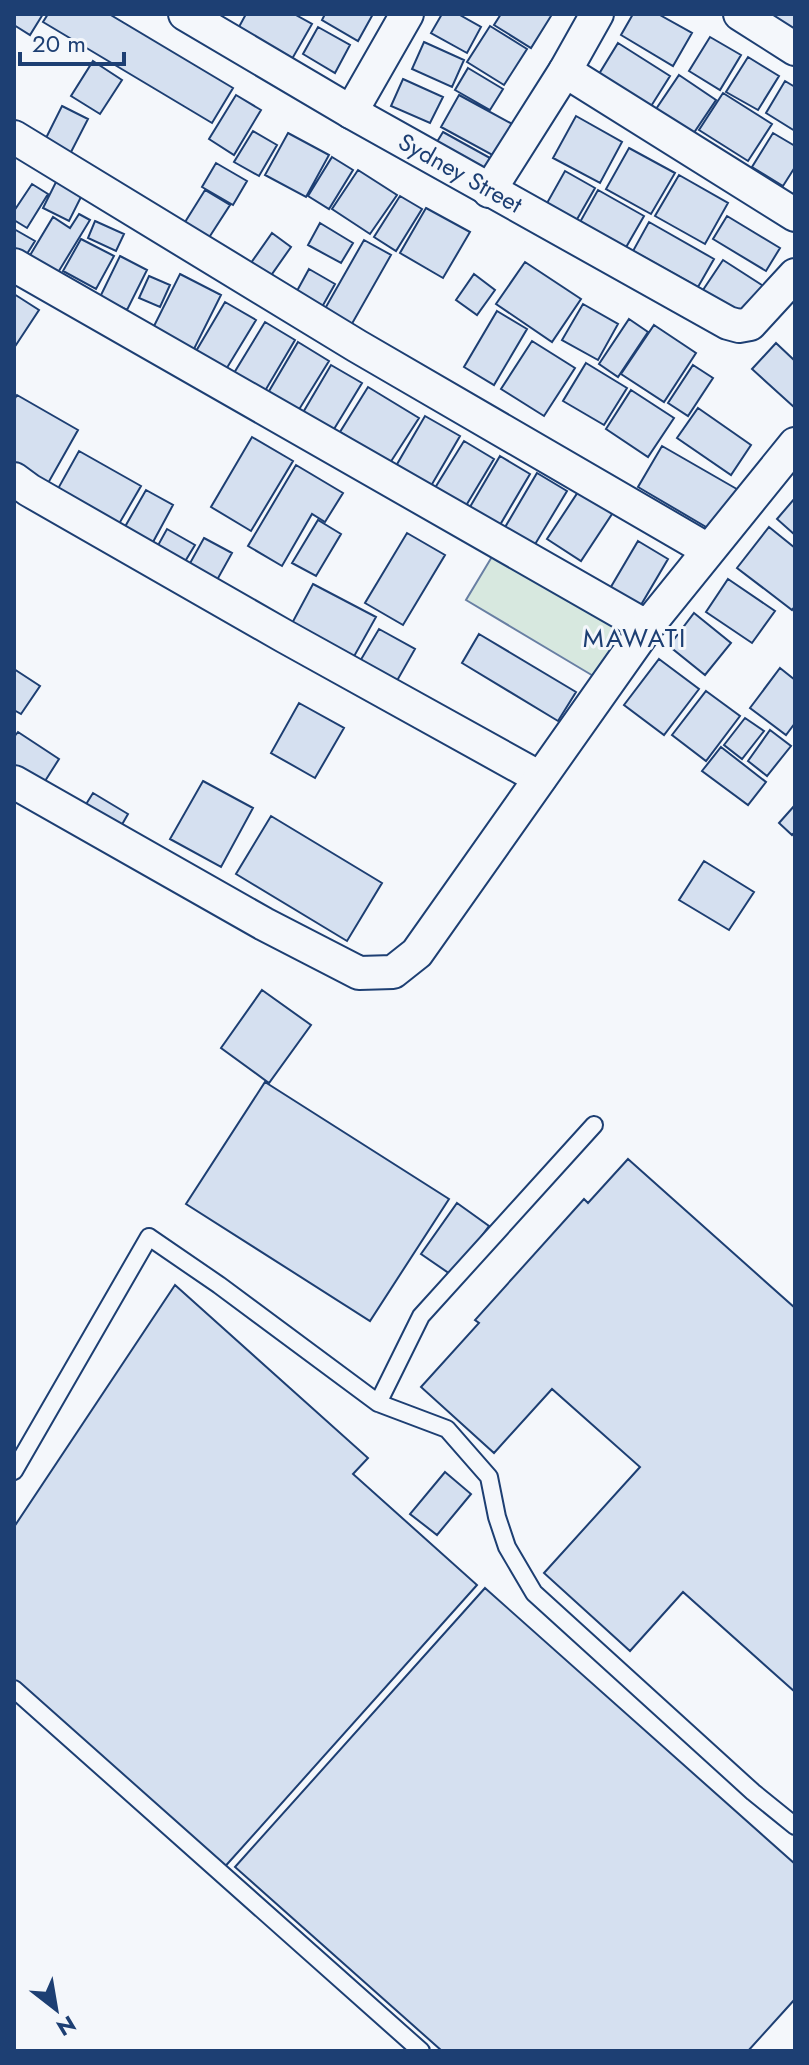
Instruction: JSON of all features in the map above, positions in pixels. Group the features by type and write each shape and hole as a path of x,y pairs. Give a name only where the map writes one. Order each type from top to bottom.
{"street":[{"path":"351,112 407,14"},
{"path":"489,191 597,14"},
{"path":"740,14 795,49"},
{"name":"Sydney Street","path":"204,19 351,112 728,323 739,326 750,324 795,275"},
{"path":"565,71 795,215"},
{"path":"14,137 357,346 708,550"},
{"path":"14,265 647,627"},
{"path":"14,782 237,909 359,973 393,972 417,953 647,627 795,444"},
{"path":"14,479 244,613 540,778"}],"lane":[{"path":"378,1403 421,1316 594,1125"},
{"path":"14,1471 149,1237 378,1403 447,1429 489,1477 507,1547 534,1593 753,1792 795,1826"},
{"path":"14,1689 421,2051"}],"shaded area":[{"path":"496,550 630,629 600,680 466,600"}],"building":[{"path":"14,14 43,14 30,35 14,25"},
{"path":"48,14 109,14 233,88 212,123 43,22"},
{"path":"246,14 294,14 312,24 288,66 234,36"},
{"path":"325,14 373,14 358,41 322,20"},
{"path":"442,14 458,14 481,27 467,53 431,33"},
{"path":"501,14 551,16 531,48 494,25"},
{"path":"633,14 658,14 692,33 673,66 621,35"},
{"path":"773,14 795,14 795,37 769,20"},
{"path":"490,26 527,49 504,85 467,62"},
{"path":"318,27 350,45 335,73 303,54"},
{"path":"710,37 741,55 720,90 689,71"},
{"path":"424,42 464,60 452,87 412,69"},
{"path":"618,43 670,76 643,119 591,87"},
{"path":"748,57 779,76 758,110 726,92"},
{"path":"93,61 122,80 100,114 71,96"},
{"path":"468,68 503,89 490,110 455,90"},
{"path":"679,75 716,100 687,143 650,118"},
{"path":"403,79 443,97 430,123 391,106"},
{"path":"785,81 795,87 795,131 766,113"},
{"path":"723,93 772,124 748,161 699,130"},
{"path":"236,95 261,110 234,155 209,139"},
{"path":"459,95 514,125 496,157 441,127"},
{"path":"62,106 88,119 70,154 44,142"},
{"path":"576,116 622,142 600,183 553,158"},
{"path":"253,131 277,145 259,176 234,162"},
{"path":"443,132 490,158 478,182 429,155"},
{"path":"288,133 329,155 306,197 265,175"},
{"path":"773,133 795,146 795,167 783,186 752,167"},
{"path":"629,148 675,173 651,214 606,189"},
{"path":"332,157 353,170 329,209 308,196"},
{"path":"216,163 247,181 233,205 202,187"},
{"path":"358,170 397,195 370,234 332,209"},
{"path":"565,171 595,188 572,228 542,212"},
{"path":"61,172 87,185 69,221 43,208"},
{"path":"679,175 728,203 705,244 655,216"},
{"path":"32,184 48,194 27,228 14,220 14,211"},
{"path":"205,190 230,205 201,250 177,235"},
{"path":"598,190 644,216 621,256 575,231"},
{"path":"400,196 422,209 396,251 374,237"},
{"path":"426,208 470,232 443,278 400,253"},
{"path":"79,214 90,220 54,279 26,262 53,217 70,228"},
{"path":"727,216 780,248 766,271 713,239"},
{"path":"95,221 124,234 116,251 88,238"},
{"path":"649,222 714,259 698,287 633,251"},
{"path":"320,223 353,243 341,263 308,245"},
{"path":"14,229 35,241 20,265 14,262"},
{"path":"272,233 291,247 265,284 246,270"},
{"path":"81,239 114,256 96,289 63,271"},
{"path":"364,240 391,255 345,336 318,321"},
{"path":"120,256 147,270 127,310 100,297"},
{"path":"723,260 765,287 745,316 703,290"},
{"path":"525,262 581,299 552,342 496,304"},
{"path":"309,269 335,284 318,314 292,300"},
{"path":"180,274 221,295 191,355 150,334"},
{"path":"474,274 495,290 477,315 456,300"},
{"path":"149,276 170,285 160,307 139,298"},
{"path":"14,294 39,310 14,348"},
{"path":"225,302 256,320 222,376 192,358"},
{"path":"583,304 618,324 598,360 562,340"},
{"path":"497,311 527,329 494,385 464,367"},
{"path":"629,319 648,332 618,377 599,364"},
{"path":"265,322 295,340 262,396 231,378"},
{"path":"654,325 696,353 664,402 621,374"},
{"path":"532,341 575,368 544,416 501,389"},
{"path":"298,342 329,361 295,416 265,398"},
{"path":"776,343 795,361 795,408 752,369"},
{"path":"586,363 627,388 604,425 563,401"},
{"path":"331,365 362,383 328,439 298,421"},
{"path":"693,365 713,378 688,416 668,403"},
{"path":"368,387 419,418 390,463 340,432"},
{"path":"631,390 674,418 648,457 606,429"},
{"path":"17,395 78,430 47,485 14,466 14,400"},
{"path":"698,408 751,445 731,475 677,438"},
{"path":"425,416 460,436 424,498 389,478"},
{"path":"252,437 293,461 251,531 211,507"},
{"path":"464,441 494,459 461,514 430,496"},
{"path":"662,446 742,492 718,534 638,487"},
{"path":"79,451 141,486 116,529 55,494"},
{"path":"500,456 530,474 497,530 467,512"},
{"path":"296,465 343,493 325,522 312,514 282,566 248,546"},
{"path":"537,473 567,491 534,546 504,529"},
{"path":"582,486 616,508 581,561 547,539"},
{"path":"146,490 173,505 146,555 118,539"},
{"path":"795,498 795,535 777,519"},
{"path":"318,520 341,534 316,576 292,563"},
{"path":"769,527 795,548 795,606 792,610 737,568"},
{"path":"167,529 195,545 178,573 151,558"},
{"path":"407,533 445,555 403,625 365,603"},
{"path":"204,538 232,553 212,589 184,574"},
{"path":"638,541 668,559 635,615 605,597"},
{"path":"728,579 775,611 752,643 706,612"},
{"path":"313,584 376,617 352,660 290,627"},
{"path":"694,613 731,643 705,675 669,646"},
{"path":"379,629 415,649 390,693 353,673"},
{"path":"479,634 576,692 558,721 462,663"},
{"path":"659,659 699,689 664,735 624,705"},
{"path":"780,668 795,680 795,723 786,735 750,708"},
{"path":"14,669 40,686 21,714 14,710"},
{"path":"706,691 740,716 706,761 672,735"},
{"path":"299,703 344,728 315,778 271,753"},
{"path":"745,718 764,731 742,759 724,745"},
{"path":"770,730 791,746 767,776 748,761"},
{"path":"18,732 59,759 40,789 14,773 14,737"},
{"path":"721,747 766,782 748,805 702,771"},
{"path":"203,781 253,808 221,867 170,839"},
{"path":"93,793 128,814 116,835 80,814"},
{"path":"795,805 795,832 792,835 779,823"},
{"path":"271,816 382,883 347,941 236,874"},
{"path":"704,861 754,892 729,930 679,900"},
{"path":"262,990 311,1025 269,1083 221,1048"},
{"path":"265,1082 449,1199 370,1321 186,1204"},
{"path":"628,1159 795,1308 795,1692 683,1592 630,1651 544,1573 640,1467 552,1389 494,1453 421,1387 479,1323 475,1320 584,1199 588,1203"},
{"path":"457,1203 489,1226 453,1276 421,1254"},
{"path":"175,1285 368,1458 353,1474 477,1585 221,1871 14,1686 14,1527"},
{"path":"445,1472 471,1494 437,1535 410,1514"},
{"path":"485,1588 795,1864 795,1999 748,2051 442,2051 235,1867"}],"district":[{"name":"MAWATI","path":"635,638"}]}
